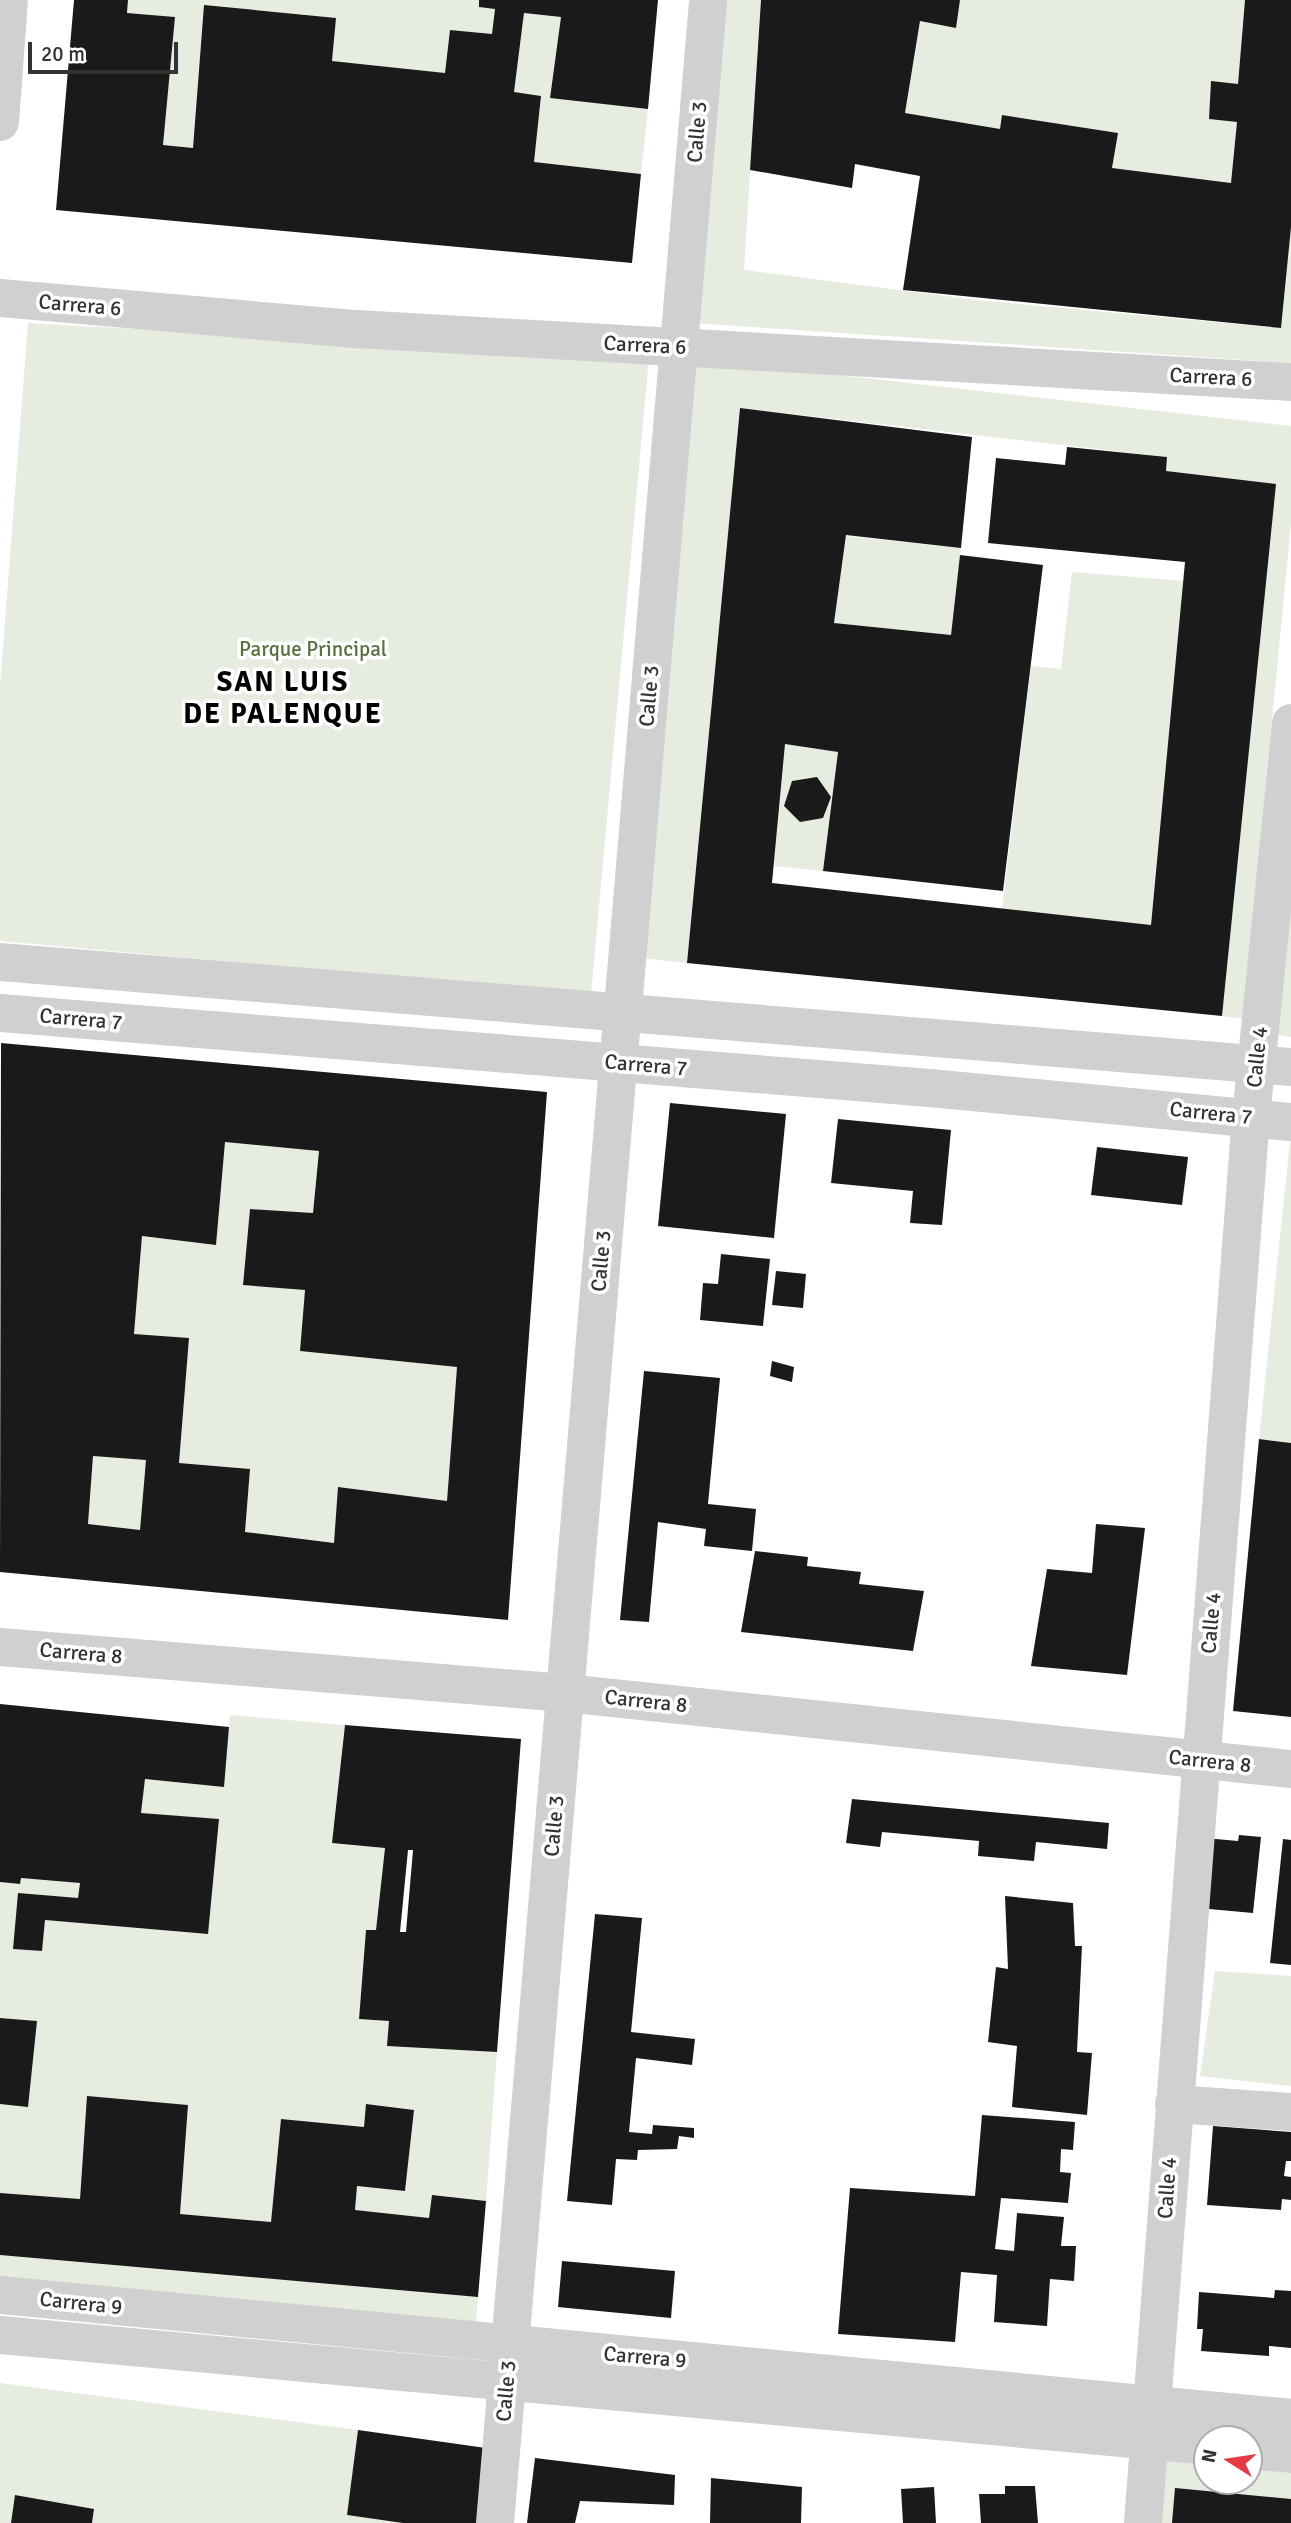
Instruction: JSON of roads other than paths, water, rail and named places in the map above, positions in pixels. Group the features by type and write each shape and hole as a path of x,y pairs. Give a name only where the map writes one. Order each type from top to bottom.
{"street":[{"path":"0,122 9,0"},
{"name":"Calle 3","path":"495,2523 708,0"},
{"name":"Carrera 6","path":"0,298 357,329 1291,382"},
{"name":"Calle 4","path":"1143,2523 1251,1117 1274,1065 1291,723"},
{"path":"0,962 1274,1065"},
{"name":"Carrera 7","path":"0,1013 618,1062 1291,1122"},
{"name":"Carrera 8","path":"0,1647 565,1692 1291,1769"},
{"path":"1174,2104 1291,2112"},
{"name":"Carrera 9","path":"0,2295 509,2362 1151,2423 1291,2418"},
{"name":"Carrera 9","path":"0,2334 509,2362"},
{"name":"Carrera 9","path":"1151,2423 1193,2440"},
{"path":"1263,2451 1291,2454"}],"district":[{"name":"SAN LUIS DE PALENQUE","path":"283,698"}],"park label":[{"name":"Parque Principal","path":"313,649"}]}
